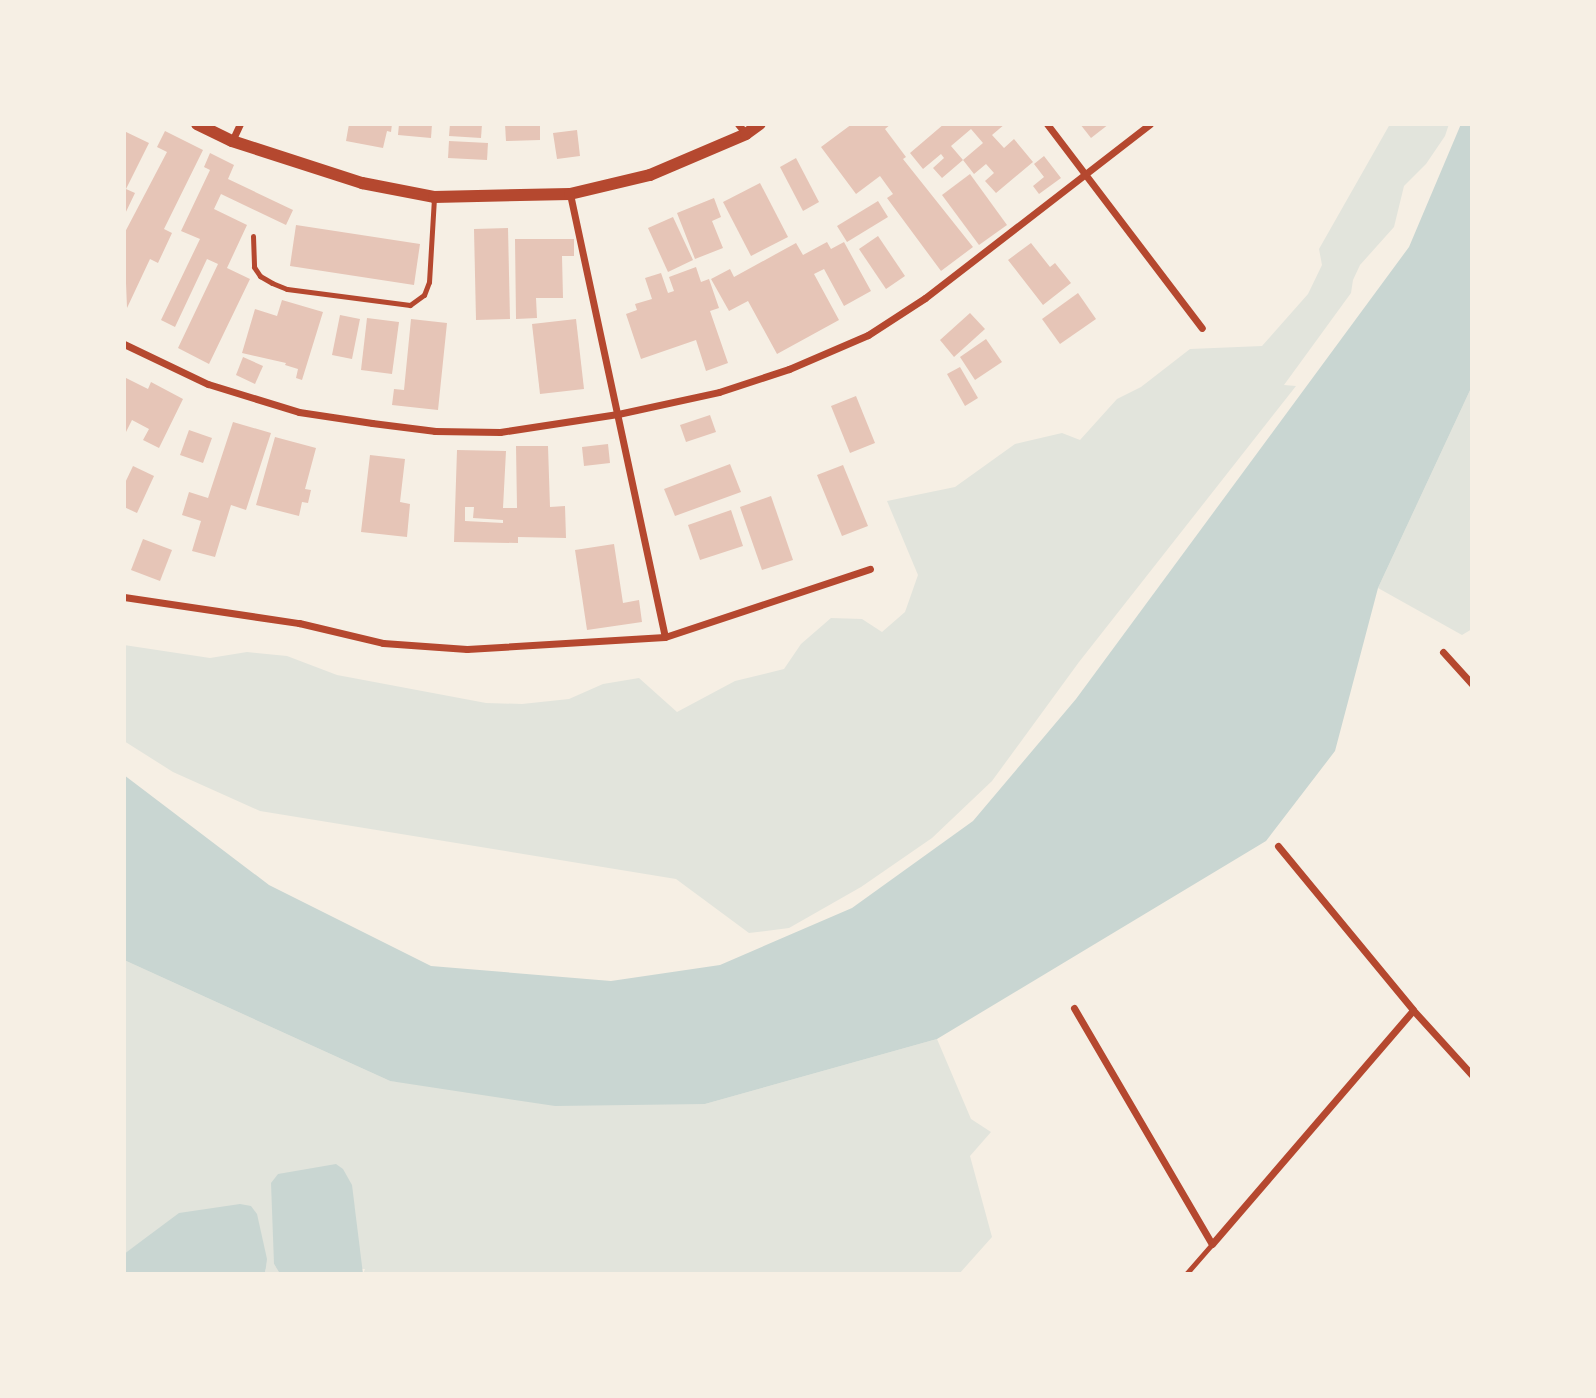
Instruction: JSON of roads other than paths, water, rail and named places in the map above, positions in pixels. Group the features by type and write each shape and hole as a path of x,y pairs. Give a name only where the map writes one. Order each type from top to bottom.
{"street":[{"path":"197,124 232,141 362,183 434,197 570,194 650,175 742,129 760,124"},
{"path":"232,141 240,124"},
{"path":"1047,124 1202,328"},
{"path":"124,344 208,384 299,412 372,423 435,431 500,432 618,414 719,392 789,369 868,335 925,298 1150,124"},
{"path":"570,194 665,638"},
{"path":"124,597 299,623 383,643 467,649 665,638 870,569"},
{"path":"1443,652 1472,684"},
{"path":"1278,846 1413,1010 1472,1075"},
{"path":"1074,1008 1212,1244 1413,1010"}],"lane":[{"path":"253,236 254,267 260,276 272,283 287,289 410,305 424,295 429,282 434,197"},
{"path":"1186,1274 1212,1244"}]}
